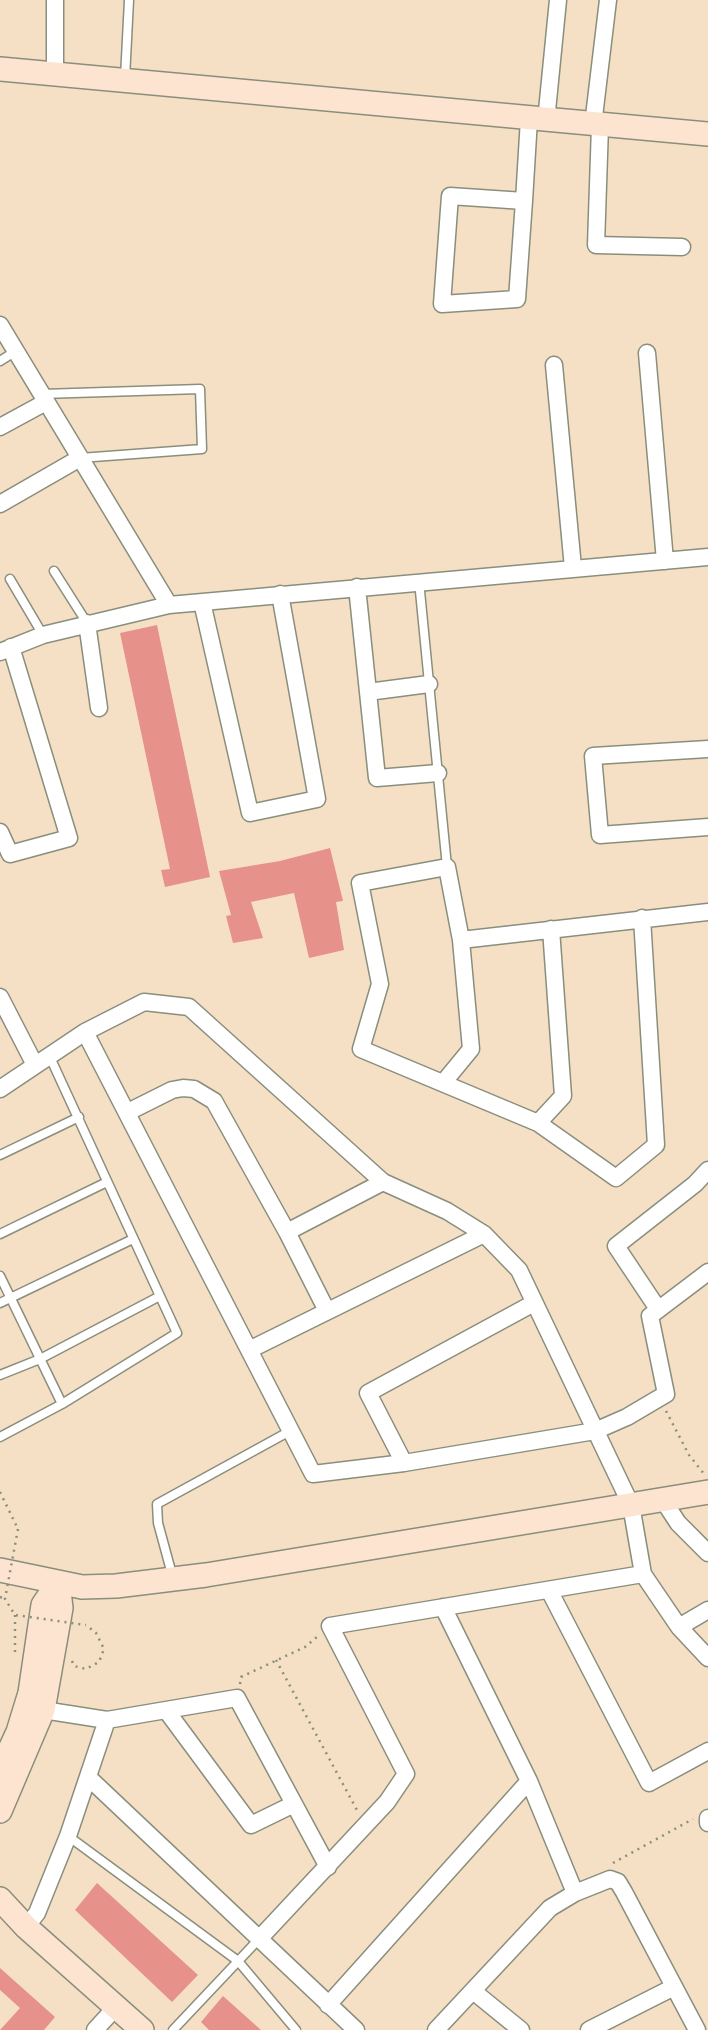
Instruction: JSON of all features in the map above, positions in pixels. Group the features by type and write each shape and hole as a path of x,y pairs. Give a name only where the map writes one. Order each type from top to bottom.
{"street":[{"path":"55,0 55,74"},
{"path":"524,201 450,195 442,304 517,299 524,201 558,0"},
{"path":"608,0 597,126 596,245 682,247"},
{"path":"0,69 597,126 708,134"},
{"path":"0,325 169,605"},
{"path":"647,354 665,561"},
{"path":"554,365 573,568"},
{"path":"0,427 44,398"},
{"path":"0,504 80,458"},
{"path":"0,832 10,854 69,838 5,650 43,635 169,605 708,557"},
{"path":"357,587 377,778 438,773"},
{"path":"202,602 250,813 317,799 280,594"},
{"path":"87,623 100,708"},
{"path":"368,692 429,684"},
{"path":"708,749 593,756 600,835 708,827"},
{"path":"443,1083 471,1049 461,940 447,867 360,883 380,984 361,1049 443,1083 538,1122 616,1178 656,1145 642,918"},
{"path":"461,940 708,912"},
{"path":"538,1122 563,1096 551,929"},
{"path":"0,997 35,1065"},
{"path":"0,1089 85,1032 144,1002 189,1007 383,1182 447,1211 484,1234 519,1270 631,1505 643,1574 679,1627 708,1658"},
{"path":"85,1032 313,1474 404,1463 595,1431 627,1418 666,1394 650,1316 708,1272"},
{"path":"128,1112 172,1090 183,1088 194,1089 214,1101 287,1231 327,1311"},
{"path":"657,1309 616,1247 695,1184 708,1170"},
{"path":"287,1231 383,1182"},
{"path":"249,1350 484,1234"},
{"path":"404,1463 368,1393 534,1303"},
{"path":"0,1570 58,1583 116,1586 708,1492"},
{"path":"663,1500 678,1523 708,1553"},
{"path":"259,1939 328,1867 407,1774 330,1626 643,1574"},
{"path":"0,1811 43,1710 61,1608 58,1583"},
{"path":"0,1771 18,1732 30,1693 43,1605 58,1583"},
{"path":"550,1590 649,1783 708,1751"},
{"path":"443,1607 529,1781 575,1893"},
{"path":"679,1627 708,1610"},
{"path":"43,1710 107,1720 237,1698 328,1867"},
{"path":"166,1710 251,1825 294,1804"},
{"path":"26,1927 37,1913 68,1836 107,1720"},
{"path":"89,1778 356,2030"},
{"path":"328,2005 529,1781"},
{"path":"436,2030 543,1915 575,1893 610,1879 618,1882 697,2030"},
{"path":"0,1899 26,1927 142,2030"},
{"path":"589,2030 674,1987"},
{"path":"472,1991 521,2030"},
{"path":"95,2030 116,2007"}],"lane":[{"path":"125,81 129,0"},
{"path":"0,361 16,351"},
{"path":"44,398 200,388 202,449 80,458"},
{"path":"54,570 87,623"},
{"path":"10,579 43,635"},
{"path":"419,581 447,867"},
{"path":"0,1437 62,1404 177,1333 49,1055"},
{"path":"0,1155 79,1117"},
{"path":"0,1234 107,1182"},
{"path":"0,1303 133,1239"},
{"path":"0,1276 62,1404"},
{"path":"0,1375 40,1359 160,1296"},
{"path":"173,1578 158,1522 157,1504 290,1431"},
{"path":"68,1836 239,1961 296,2030"},
{"path":"173,2030 259,1939"}],"path":[{"path":"659,1398 689,1455 708,1479"},
{"path":"0,1492 18,1529 2,1598 15,1615 15,1661"},
{"path":"15,1615 86,1625 96,1633 104,1649 99,1662 86,1669 74,1666 70,1656"},
{"path":"237,1698 241,1677 305,1647 330,1626"},
{"path":"276,1660 365,1825"},
{"path":"596,1884 596,1872 692,1819 707,1820"}],"building":[{"path":"157,625 210,877 165,887 161,870 170,869 120,633"},
{"path":"330,848 343,901 336,902 344,950 309,958 294,893 251,902 263,938 233,943 226,916 231,915 219,871 280,861"},
{"path":"97,1883 198,1975 172,2002 75,1910"},
{"path":"0,1968 55,2017 44,2030 0,2030 20,2008 0,1990"},
{"path":"223,1996 261,2030 209,2030 201,2022"}]}
